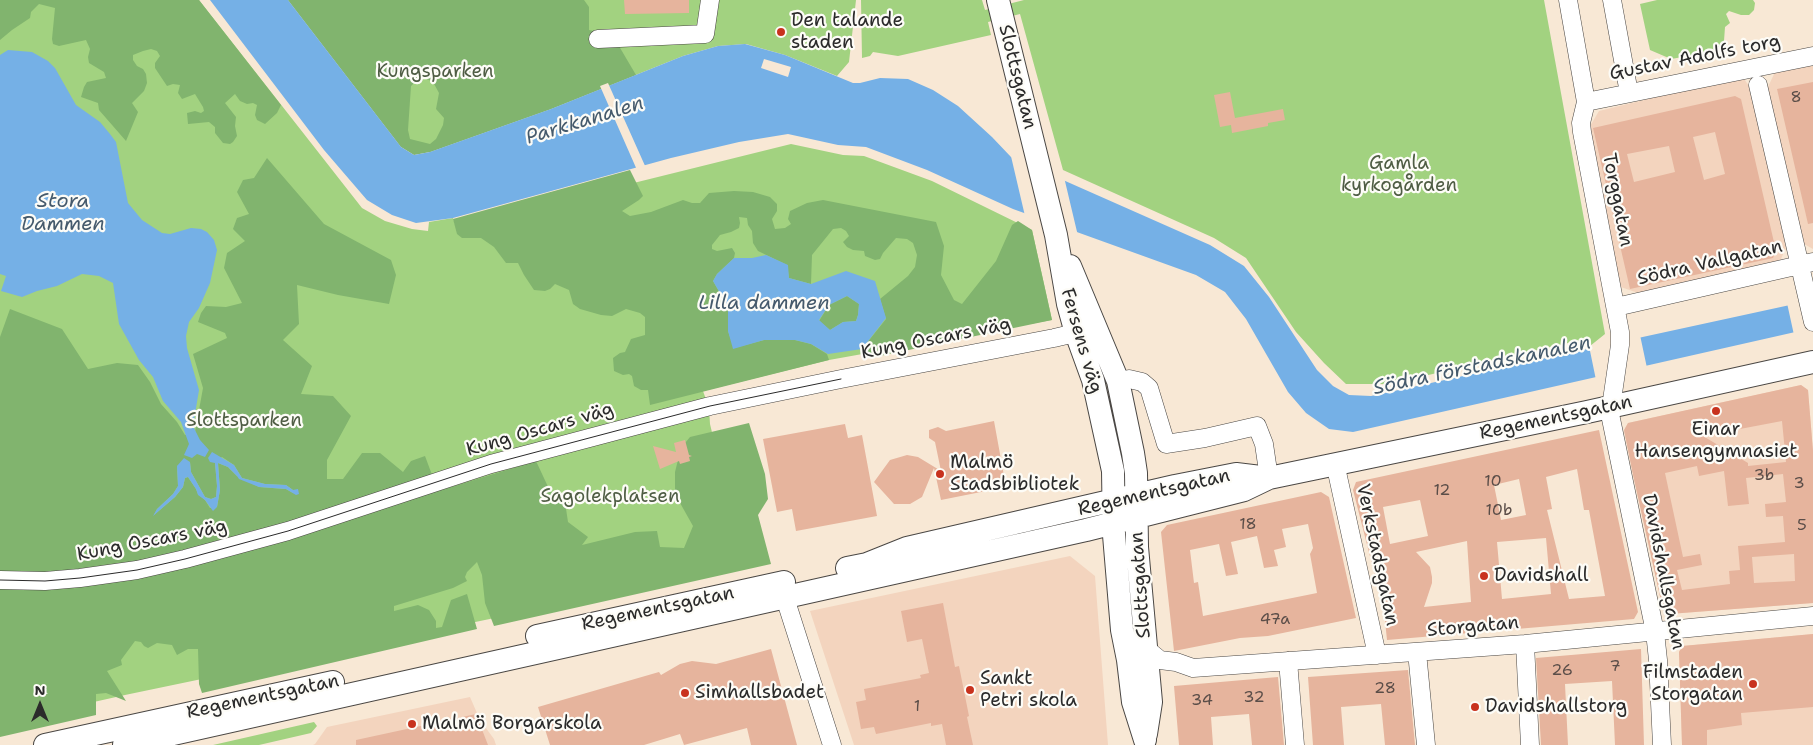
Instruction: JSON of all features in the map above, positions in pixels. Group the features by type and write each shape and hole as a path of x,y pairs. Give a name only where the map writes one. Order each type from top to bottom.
{"main road":[{"name":"Slottsgatan","path":"998,0 1056,235"},
{"name":"Fersens väg","path":"1056,235 1088,308 1086,331 1093,380 1114,471 1114,512 1119,600 1124,644 1134,702 1146,742"},
{"name":"Fersens väg","path":"1086,331 1111,362 1118,381 1136,473 1136,506"},
{"name":"Regementsgatan","path":"1136,506 1171,508 1244,490 1269,478 1610,407 1813,362"},
{"name":"Regementsgatan","path":"46,745 125,741 785,598 1136,506 1236,474 1269,478"},
{"name":"Slottsgatan","path":"1136,506 1146,656"},
{"name":"Regementsgatan","path":"125,741 867,564 907,548 1114,512"},
{"name":"Fersens väg","path":"1146,656 1151,702 1146,742"}],"street":[{"path":"598,39 705,34 710,0"},
{"name":"Torggatan","path":"1568,0 1586,102 1582,116 1582,132 1620,332 1616,380 1610,407"},
{"path":"1612,0 1629,93"},
{"name":"Gustav Adolfs torg","path":"1586,102 1813,56"},
{"path":"1758,85 1806,263 1805,288 1813,322"},
{"name":"Södra Vallgatan","path":"1616,306 1806,263"},
{"name":"Kung Oscars väg","path":"0,580 45,581 80,578 137,570 186,559 288,531 491,464 710,406 1086,331"},
{"path":"1118,381 1129,379 1142,382 1149,388 1166,444 1205,438 1257,426 1264,444 1269,478"},
{"name":"Davidshallsgatan","path":"1610,407 1662,631 1658,660 1662,745"},
{"name":"Verkstadsgatan","path":"1335,463 1377,655"},
{"path":"785,598 832,745"},
{"name":"Storgatan","path":"1146,656 1149,651 1160,660 1176,662 1193,668 1525,644 1813,616"},
{"path":"1525,644 1530,745"},
{"path":"1417,652 1426,745"},
{"path":"1288,661 1296,745"}],"shaded area":[{"path":"1813,62 1813,249 1804,244 1766,91 1776,70"},
{"path":"1742,76 1754,93 1786,248 1779,263 1638,293 1618,286 1586,133 1599,111"},
{"path":"1801,385 1808,390 1813,451 1813,603 1669,614 1663,610 1624,431 1628,423"},
{"name":"Sankt Petri skola","path":"1070,556 1095,576 1108,745 854,745 810,611"},
{"path":"1813,634 1813,745 1682,745 1679,652 1683,646"},
{"name":"Malmö Borgarskola","path":"470,697 480,720 494,739 496,745 313,745 327,727"}],"green space":[{"name":"Slottsparken","path":"0,0 199,0 362,208 385,221 412,229 428,231 429,222 453,218 456,227 791,144 843,155 864,156 932,181 1032,230 1052,320 829,360 703,391 709,408 710,424 744,566 125,695 0,723"},
{"path":"0,0 199,0 281,105 277,113 265,124 257,120 255,115 257,105 240,101 235,94 225,103 236,117 237,136 230,144 223,143 215,133 215,127 209,122 188,124 187,113 195,111 201,113 204,111 203,107 195,94 182,99 178,93 180,85 173,84 167,86 155,68 155,63 160,56 157,51 151,49 133,55 133,60 137,66 143,69 146,74 147,83 144,91 132,103 138,112 126,141 99,110 98,103 81,97 87,82 106,78 104,72 89,63 90,49 86,40 59,46 53,44 55,8 39,4 31,12 30,18 0,40"},
{"name":"Kungsparken","path":"288,0 856,0 849,62 837,76 785,55 746,44 718,46 683,56 551,109 430,152 401,147"},
{"name":"Kungsparken","path":"288,0 584,0 589,7 589,30 603,33 616,41 636,75 551,109 430,152 414,155 401,147","holes":["421,76 433,82 439,93 436,109 444,118 443,125 436,139 430,144 410,139 408,130 411,86"]},
{"name":"Gamla kyrkogården","path":"861,0 982,0 985,10 1024,0 1544,0 1605,334 1590,346 1581,340 1389,384 1346,384 1296,332 1246,258 1214,238 1063,170 1020,14 988,22 991,35 898,56 873,52 870,56 862,58"},
{"path":"1657,0 1753,0 1755,3 1754,10 1749,15 1741,15 1729,11 1726,14 1730,23 1725,27 1724,41 1721,47 1706,53 1671,59 1650,50 1640,4"},
{"path":"267,158 324,224 391,260 396,275 389,304 338,295 297,285 299,324 283,340 312,366 301,394 333,396 351,416 327,460 327,479 343,479 362,453 380,453 403,472 411,461 425,456 438,491 536,461 550,491 565,502 568,522 588,537 582,545 635,532 657,531 660,547 684,548 693,526 675,494 675,472 681,448 690,437 749,423 765,474 768,499 758,515 771,564 494,626 485,603 482,575 477,562 467,572 465,577 467,581 453,588 394,606 394,611 418,605 429,610 436,621 436,628 442,627 451,600 467,594 477,629 202,693 199,684 198,649 188,649 177,655 172,645 157,643 148,648 141,642 135,641 121,660 122,665 107,671 126,701 106,693 96,694 96,715 0,737 0,337 10,309 62,329 88,369 117,363 138,365 150,382 161,404 177,422 185,435 195,432 203,388 193,354 227,338 225,333 198,322 206,306 226,307 242,303 224,268 227,253 245,241 233,229 237,218 249,214 237,192 243,180 254,178","holes":["222,457 234,465 242,478 265,484 286,485 293,490 293,493 286,489 259,487 237,476 228,467 218,463 220,490 217,507 210,508 198,494 188,477 185,478 183,487 175,497 154,515 157,509 173,494 178,486 177,466 190,462 191,472 205,497 211,499 216,497 215,463"]},
{"path":"630,170 643,196 622,211 630,216 651,212 683,200 700,203 709,193 734,191 753,192 770,197 777,204 777,211 772,219 775,229 785,228 791,224 788,219 790,211 807,203 823,200 936,222 944,246 941,275 954,300 962,304 996,261 1012,225 1018,221 1032,230 1052,320 875,357 862,349 886,319 880,299 908,276 915,267 917,255 913,243 907,239 896,238 880,259 875,260 865,256 864,251 853,250 847,247 843,242 849,236 846,231 841,228 833,229 812,255 811,284 789,278 787,265 758,251 753,243 752,231 748,225 747,218 739,217 739,228 720,235 712,245 712,249 717,251 732,248 735,253 734,258 717,274 713,281 728,307 728,331 734,348 764,340 795,340 811,344 827,354 829,360 650,405 648,390 641,390 634,386 632,376 629,374 623,375 614,371 613,358 625,352 631,339 645,335 645,317 640,313 626,309 612,316 580,309 573,304 569,290 555,284 545,291 534,290 518,263 506,263 494,247 481,238 462,238 457,234 453,219"},
{"path":"847,296 859,304 856,321 843,322 830,330 819,321 829,305"},
{"path":"314,722 317,726 311,733 259,745 213,745"}],"water":[{"name":"Parkkanalen","path":"210,0 288,0 401,147 414,155 430,152 551,109 683,56 718,46 745,44 785,55 853,83 880,78 908,79 933,90 958,106 1011,157 1210,245 1244,266 1269,297 1317,370 1333,386 1349,395 1371,396 1813,300 1813,328 1353,432 1329,429 1306,413 1288,392 1246,319 1225,292 1196,275 1013,209 927,170 866,147 838,145 788,134 739,142 671,158 453,218 416,223 392,215 367,200 324,150"},
{"name":"Stora Dammen","path":"8,50 32,52 48,61 55,68 76,105 100,122 110,134 116,142 128,203 142,220 162,233 170,234 191,228 201,229 207,232 214,240 217,250 210,283 199,308 189,322 186,336 187,348 199,390 193,426 200,440 209,450 205,457 197,454 192,458 184,455 189,444 181,422 163,401 153,377 139,360 119,324 113,283 99,276 82,274 57,286 22,297 1,291 6,276 0,274 0,55"},
{"name":"Lilla dammen","path":"766,255 788,265 789,278 811,284 846,271 875,281 886,318 862,349 828,354 811,344 795,340 764,340 733,349 728,331 728,307 713,281 717,274 734,258 752,258","holes":["847,296 859,304 856,321 843,322 830,330 819,320 829,305"]},
{"path":"212,452 234,465 242,478 265,484 286,485 293,490 298,489 299,494 296,495 286,489 259,487 239,479 228,467 218,463 220,490 217,507 213,511 205,500 198,495 188,477 185,478 183,487 175,497 153,516 178,486 177,466 184,458 190,462 191,472 205,497 211,499 216,497 215,463 210,462 208,458"}],"pier":[{"path":"764,59 791,67 788,77 761,68"},
{"path":"608,83 646,168 637,170 600,86"},
{"path":"1010,152 1012,155 1064,177 1078,236 1025,216"},
{"path":"1813,297 1813,331 1794,335 1787,303"},
{"path":"1640,335 1647,368 1596,380 1589,346"}],"building":[{"path":"624,0 689,0 689,13 625,14"},
{"path":"1813,82 1813,223 1808,224 1777,89"},
{"path":"1230,92 1235,118 1283,109 1285,120 1268,123 1268,126 1232,133 1231,125 1220,127 1214,95"},
{"path":"1735,96 1741,99 1776,251 1773,258 1630,289 1593,128","holes":["1715,132 1725,174 1704,180 1693,137","1669,146 1675,172 1634,182 1627,154"]},
{"path":"1801,385 1808,390 1813,451 1813,603 1669,614 1663,610 1624,430 1628,423","holes":["1782,421 1786,462 1748,466 1748,463 1703,436","1697,466 1699,476 1724,471 1728,506 1749,504 1746,478 1783,474 1786,502 1765,504 1766,517 1783,516 1785,542 1738,546 1740,570 1729,571 1730,584 1682,590 1677,570 1702,565 1700,554 1683,557 1665,473","1794,554 1795,581 1754,583 1752,557"]},
{"path":"994,421 1006,487 941,500 934,468 922,497 910,504 894,504 874,482 890,460 907,455 918,457 941,471 935,442 929,438 929,430 938,427 946,431"},
{"path":"845,424 848,438 862,435 877,516 796,531 792,509 777,512 763,439"},
{"path":"1599,430 1638,612 1634,619 1387,640 1384,611 1353,490 1356,482","holes":["1577,469 1584,510 1589,510 1605,596 1569,599 1547,510 1552,509 1546,477","1519,479 1526,515 1501,520 1494,485","1420,500 1428,536 1390,544 1383,507","1546,538 1551,594 1502,599 1497,542","1467,541 1471,602 1424,607 1432,583 1430,567 1416,552"]},
{"path":"685,440 689,455 692,456 689,457 690,461 680,464 679,461 660,469 653,446 676,452 674,443"},
{"path":"1321,492 1329,497 1356,618 1268,636 1240,638 1174,651 1161,532 1167,525","holes":["1308,524 1313,548 1310,554 1317,593 1203,616 1198,582 1194,583 1190,550 1219,544 1226,576 1238,574 1231,542 1257,536 1264,568 1278,566 1274,550 1286,547 1282,529"]},
{"path":"943,603 955,667 959,666 973,745 946,745 942,724 931,726 931,723 876,734 874,727 861,729 856,702 866,700 864,689 921,678 920,675 929,673 922,639 907,642 901,611"},
{"path":"1813,634 1813,707 1741,713 1742,725 1707,730 1707,745 1682,745 1679,652 1682,646"},
{"name":"Simhallsbadet","path":"771,649 797,745 751,745 747,728 684,745 680,734 644,745 550,745 538,707 659,672 661,675 680,664 692,661 716,664"},
{"path":"1641,649 1644,745 1615,745 1612,681 1565,684 1568,745 1541,745 1536,658"},
{"path":"1408,670 1415,745 1385,745 1381,704 1341,707 1344,745 1313,745 1308,677"},
{"path":"1278,677 1284,745 1252,745 1249,714 1211,717 1213,745 1179,745 1174,686"},
{"path":"476,714 488,745 356,745 356,740"}],"tram line":[{"path":"0,580 45,581 80,578 137,570 185,559 288,531 491,464 710,406 841,379"}],"place":[{"name":"Den talande staden","path":"781,32"},
{"name":"Einar Hansengymnasiet","path":"1716,411"},
{"name":"Malmö Stadsbibliotek","path":"940,474"},
{"name":"Davidshall","path":"1484,576"},
{"name":"Filmstaden Storgatan","path":"1753,684"},
{"name":"Sankt Petri skola","path":"970,690"},
{"name":"Simhallsbadet","path":"685,693"},
{"name":"Davidshallstorg","path":"1475,707"},
{"name":"Malmö Borgarskola","path":"412,724"}],"water label":[{"name":"Södra förstadskanalen","path":"1482,366"}],"park label":[{"name":"Sagolekplatsen","path":"610,497"}]}
